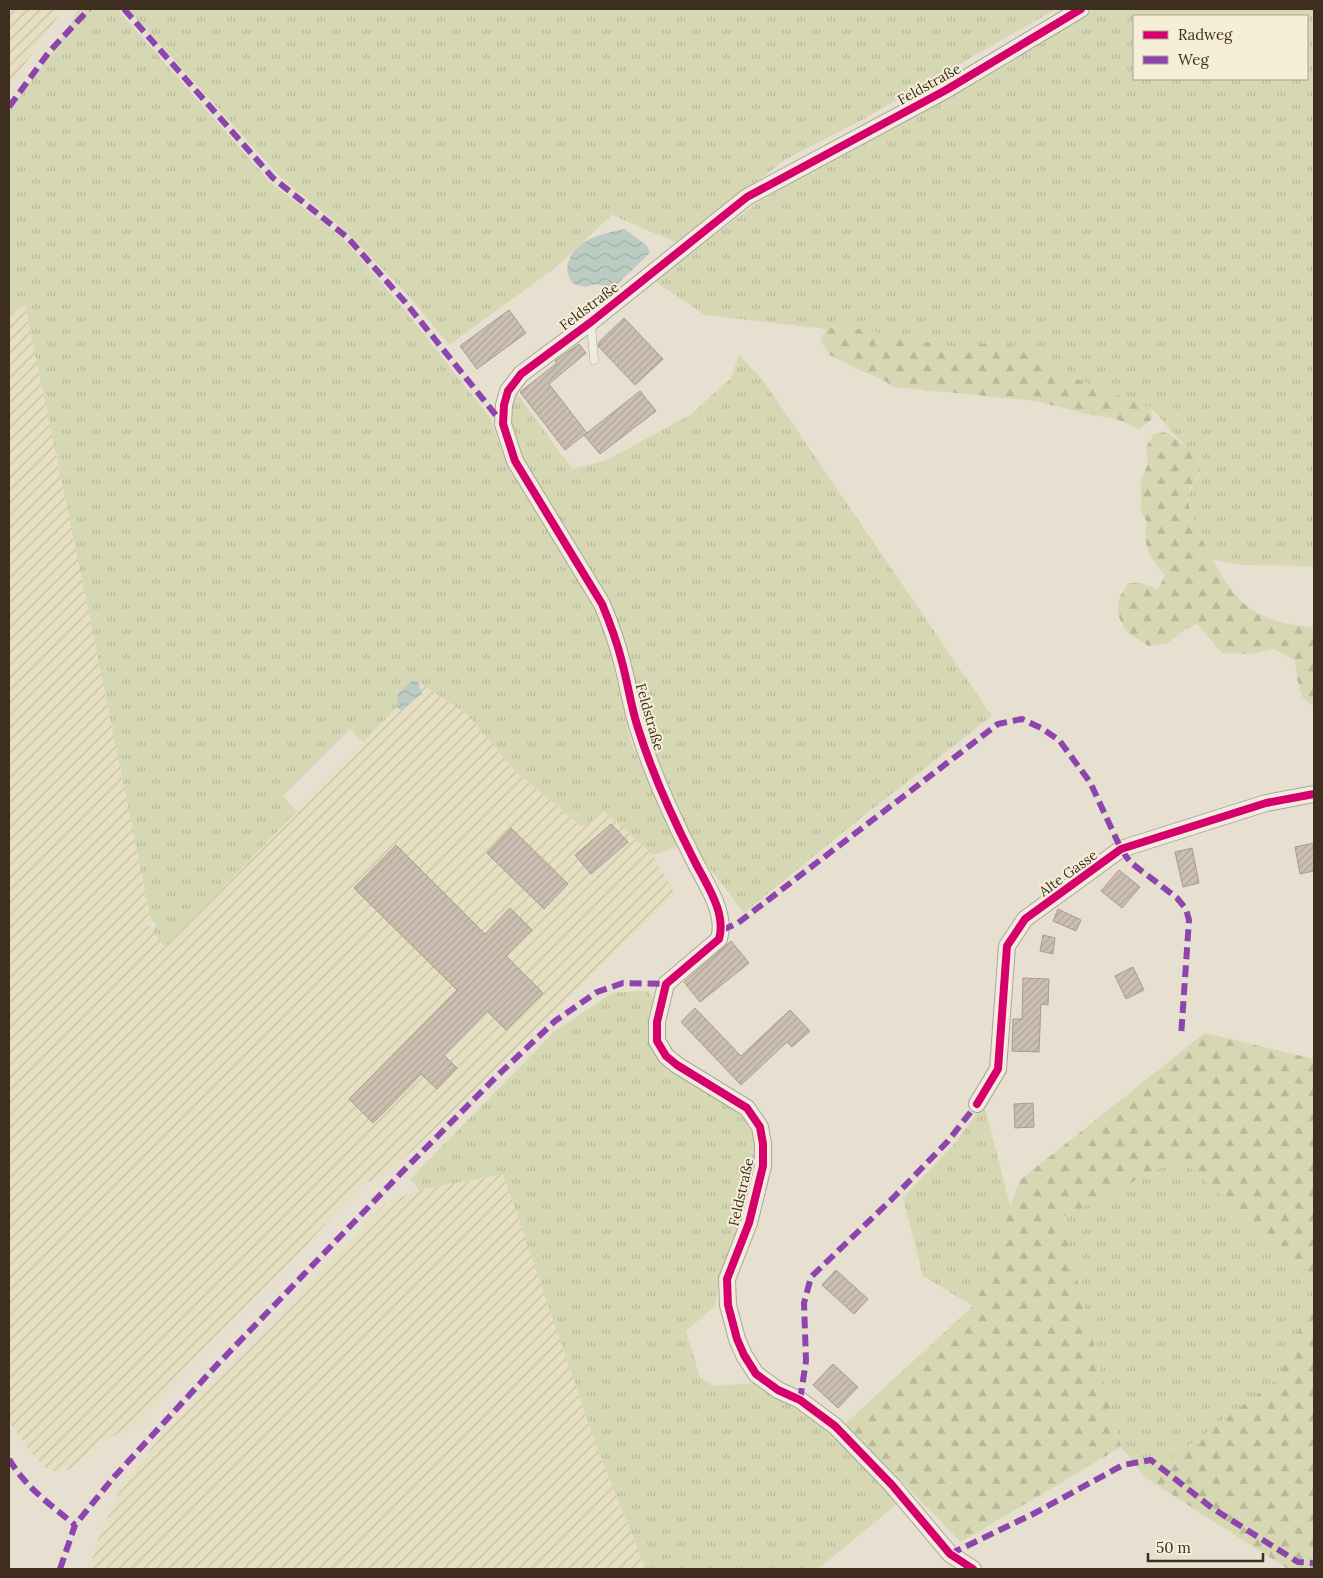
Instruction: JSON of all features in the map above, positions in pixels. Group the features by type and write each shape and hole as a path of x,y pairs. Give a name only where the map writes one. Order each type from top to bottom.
{"street":[{"name":"Feldstraße","path":"973,1569 950,1554 892,1485 835,1426 800,1400 778,1390 756,1374 744,1356 737,1339 728,1305 727,1279 749,1223 762,1166 763,1144 760,1127 747,1108 676,1065 666,1056 657,1041 657,1022 666,984 719,940 722,930 720,914 680,832 654,771 638,728 612,627 602,604 515,461 502,424 508,391 521,374 591,322 747,197 946,90 1081,9"},
{"name":"Alte Gasse","path":"977,1104 998,1069 1007,946 1024,920 1121,849 1266,803 1314,794"}],"lane":[{"path":"591,322 594,360"}],"shaded area":[{"path":"9,9 63,9 9,87"},
{"path":"25,304 151,920 148,925 165,946 397,707 401,710 418,681 467,714 515,771 582,827 604,810 653,855 675,894 412,1151 372,1184 366,1179 287,1267 194,1361 133,1429 103,1440 74,1468 61,1472 47,1470 30,1451 9,1421 9,313"},
{"path":"503,1174 599,1453 646,1569 89,1569 97,1543 117,1495 154,1445 293,1302 385,1203 419,1190"}],"green space":[{"path":"78,9 117,9 270,182 343,239 404,309 491,419 499,444 520,485 593,603 608,642 631,743 680,846 653,855 604,811 582,827 515,771 467,714 419,682 398,694 397,707 363,742 350,729 283,796 297,811 165,947 153,932 156,924 151,920 25,305 9,313 9,111 46,62 68,29"},
{"path":"128,9 1056,9 862,120 786,159 677,243 612,215 555,268 449,345 413,301 349,234 279,176"},
{"path":"1095,9 1314,9 1314,566 1243,565 1213,560 1197,530 1188,494 1200,474 1199,461 1151,408 1097,388 1048,366 1014,346 992,343 951,347 845,326 826,329 705,315 653,280 760,201 941,103"},
{"path":"844,326 951,347 992,343 1014,346 1048,366 1097,388 1151,407 1152,419 1139,430 1113,418 1091,415 1035,401 894,387 880,378 863,372 830,355 820,341 826,329"},
{"path":"739,355 762,379 992,716 867,813 744,913 702,858 666,786 648,735 630,661 611,604 527,469 512,435 508,409 515,391 572,469 605,461 690,415 731,378"},
{"path":"1166,432 1188,448 1198,460 1200,470 1189,490 1189,505 1207,550 1233,592 1248,607 1268,618 1288,624 1314,627 1314,707 1302,697 1297,679 1295,660 1273,649 1251,654 1222,653 1197,624 1184,630 1168,643 1148,646 1128,632 1122,623 1118,611 1119,600 1129,583 1142,583 1158,590 1165,575 1148,551 1146,538 1147,522 1141,511 1141,480 1148,464 1146,447 1154,434"},
{"path":"648,991 654,1000 648,1038 658,1058 678,1075 736,1111 746,1121 755,1139 754,1164 741,1222 720,1278 715,1306 686,1331 700,1377 714,1386 754,1383 814,1420 838,1436 897,1504 818,1569 646,1569 599,1453 503,1174 419,1190 410,1179 555,1031 612,993"},
{"path":"1205,1033 1314,1059 1314,1281 1180,1158 1061,1218 1121,1447 961,1542 845,1424 973,1306 1020,1180"},
{"path":"981,1107 986,1111 1010,1206 973,1306 923,1276 903,1198 956,1142"},
{"path":"1180,1158 1314,1281 1314,1292 1279,1378 1146,1478 1121,1447 1061,1218"},
{"path":"1314,1292 1314,1569 1288,1569 1146,1478 1279,1378"}],"water":[{"path":"625,229 647,246 650,253 613,288 596,284 586,287 574,284 568,275 567,266 577,248 591,238"},
{"path":"411,681 418,681 422,694 401,710 397,707 398,694"}],"building":[{"path":"509,310 526,333 477,369 460,346"},
{"path":"624,318 663,359 635,385 598,346 598,343"},
{"path":"579,344 586,353 549,384 587,433 640,391 656,411 600,454 584,435 565,450 520,392 557,363 555,361"},
{"path":"611,824 628,842 591,874 575,855"},
{"path":"511,828 568,884 544,909 487,853"},
{"path":"1314,843 1314,871 1300,874 1295,847"},
{"path":"396,845 485,934 510,908 532,930 506,956 543,993 506,1030 487,1011 444,1055 457,1068 437,1089 421,1074 373,1123 349,1099 457,990 354,888"},
{"path":"1192,848 1199,883 1183,887 1175,852"},
{"path":"1119,870 1140,887 1122,908 1101,891"},
{"path":"1058,909 1081,920 1076,931 1053,921"},
{"path":"1043,935 1055,938 1053,954 1040,951"},
{"path":"731,941 749,963 700,1002 684,982"},
{"path":"1133,967 1144,990 1126,999 1115,976"},
{"path":"1023,978 1049,979 1048,1005 1041,1004 1039,1052 1012,1051 1013,1019 1022,1019"},
{"path":"695,1008 741,1056 790,1010 810,1031 792,1047 787,1042 741,1085 681,1022"},
{"path":"1033,1103 1034,1127 1015,1128 1014,1104"},
{"path":"836,1270 868,1299 854,1314 822,1285"},
{"path":"833,1364 858,1387 838,1408 813,1385"}],"marked path":[{"path":"9,107 49,52 89,9"},
{"path":"124,9 273,178 348,238 405,302 503,424"},
{"path":"722,930 738,923 998,724 1022,719 1041,728 1059,740 1090,782 1121,849 1130,862 1177,898 1186,909 1189,920 1181,1037"},
{"path":"60,1569 75,1525 114,1477 215,1367 497,1076 555,1021 597,992 623,983 666,984"},
{"path":"800,1400 806,1361 804,1303 811,1277 892,1199 948,1141 977,1104"},
{"path":"9,1459 31,1487 75,1525"},
{"path":"950,1554 1033,1514 1123,1465 1151,1460 1212,1508 1298,1562 1314,1563"}],"cycle path":[{"path":"973,1569 950,1554 892,1485 835,1426 800,1400 778,1390 756,1374 737,1339 728,1305 727,1279 749,1223 763,1166 763,1144 760,1127 747,1108 677,1065 666,1056 657,1041 657,1022 666,984 719,939 721,929 720,918 714,898 670,811 650,762 636,720 611,625 602,604 515,461 503,424 504,405 508,391 521,374 591,322 747,197 946,90 1081,9"},
{"path":"977,1104 998,1069 1007,946 1025,919 1121,849 1266,803 1314,794"}]}
